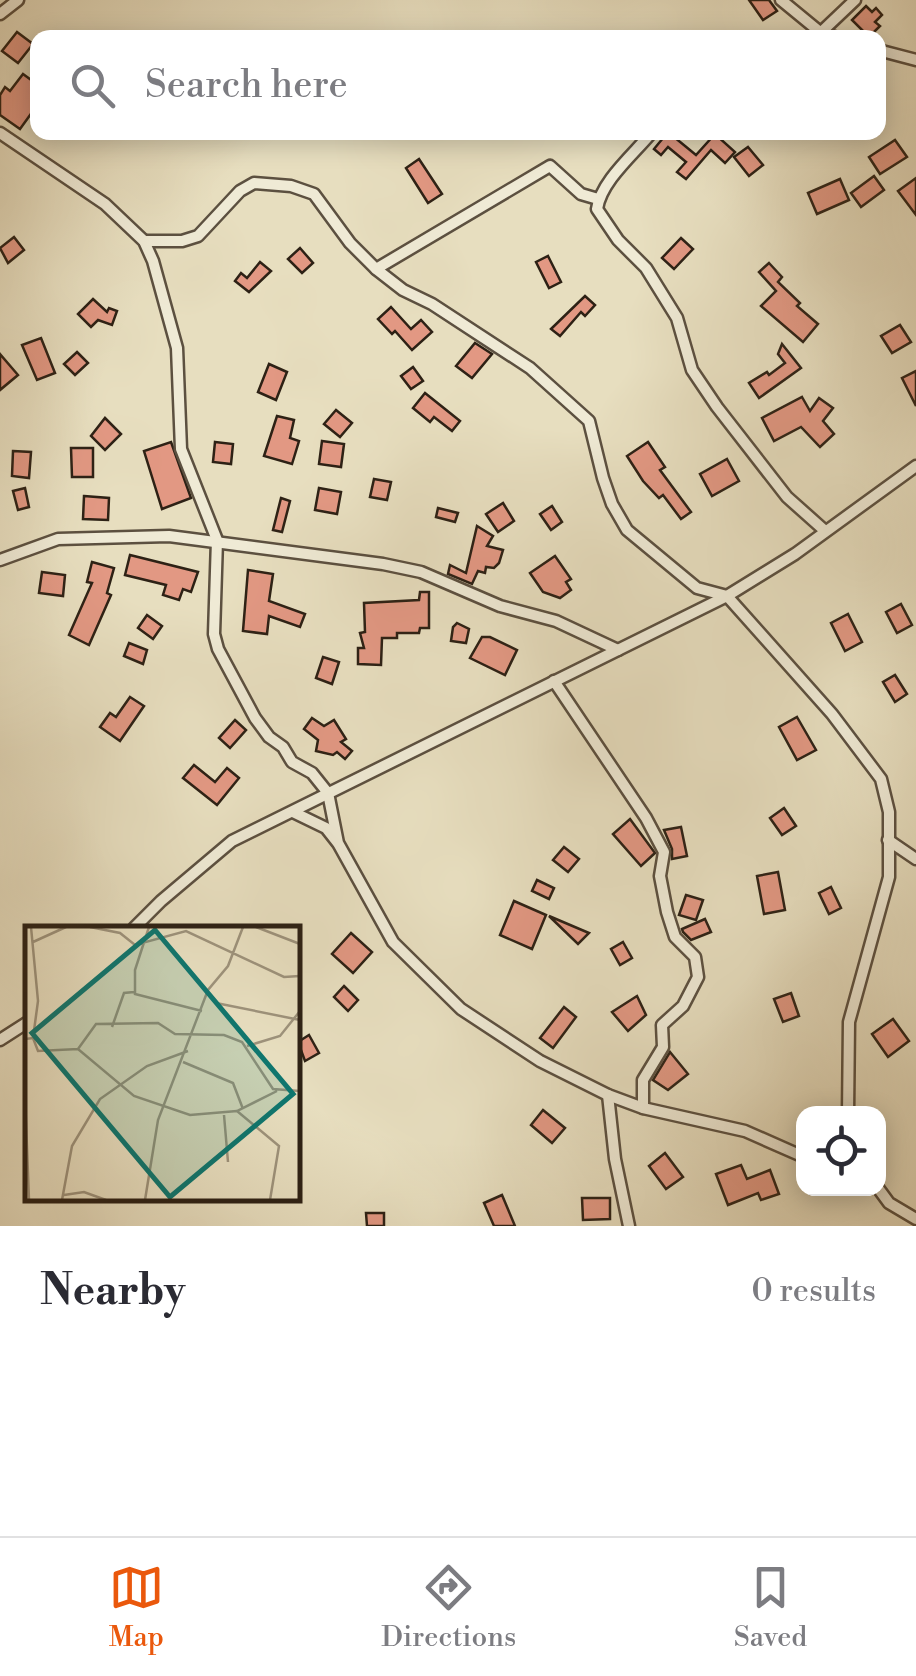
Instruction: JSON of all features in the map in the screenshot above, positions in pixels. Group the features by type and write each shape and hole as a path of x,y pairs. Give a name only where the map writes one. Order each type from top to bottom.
{"street":[{"path":"0,14 18,0"},
{"path":"781,0 813,30"},
{"path":"823,30 855,0"},
{"path":"886,52 916,60"},
{"path":"0,133 105,204 144,240 177,348 182,448 217,540 214,634 218,648 254,718 269,738 283,747 292,762 312,773 328,792 338,842"},
{"path":"646,140 598,199 597,209 618,240 646,268 677,318 692,370 717,407 788,497 824,530"},
{"path":"376,269 550,166 581,194 598,199"},
{"path":"144,240 182,241 198,236 240,192 254,183 290,186 314,194 350,243 376,269 402,290 432,304 530,368 589,421 602,478 627,530 697,588 727,596 832,714 881,779 889,812 889,877 849,1022 848,1106"},
{"path":"136,926 232,841 727,596 795,554 916,466"},
{"path":"0,560 58,539 169,536 383,564 421,572 500,606 556,621 618,650"},
{"path":"554,680 646,818 664,852 660,876 667,912 676,936 695,956 698,977 683,1006 662,1025 663,1047 643,1080 643,1108"},
{"path":"294,812 326,828 338,842 392,942 461,1008 540,1061 608,1095 643,1108 745,1131 796,1153"},
{"path":"888,840 916,860"},
{"path":"0,1040 25,1024"},
{"path":"608,1095 615,1158 629,1226"},
{"path":"884,1196 916,1220"},
{"path":"899,1226 903,1212"}],"building":[{"path":"749,0 769,0 777,11 763,20"},
{"path":"866,6 872,12 876,8 882,15 875,22 880,26 876,30 862,30 852,20"},
{"path":"17,32 30,42 18,63 2,51"},
{"path":"23,74 30,79 30,115 20,129 0,115 0,95 5,87 10,91"},
{"path":"661,140 678,140 696,155 710,140 722,140 735,152 725,163 711,150 686,179 677,172 686,162 668,147 661,155 654,149"},
{"path":"895,140 907,157 880,174 869,157"},
{"path":"748,147 763,165 749,176 734,157"},
{"path":"419,159 442,194 428,203 406,168"},
{"path":"874,176 884,190 861,207 851,193"},
{"path":"916,178 916,215 898,191"},
{"path":"840,179 849,200 817,214 808,193"},
{"path":"14,237 24,250 8,263 0,248"},
{"path":"681,238 693,249 674,269 662,258"},
{"path":"300,248 313,263 302,273 288,259"},
{"path":"548,256 561,282 549,288 536,262"},
{"path":"260,262 271,271 249,292 235,281 241,273 247,278"},
{"path":"769,263 782,277 778,282 800,303 797,306 818,324 803,342 761,306 776,291 759,272"},
{"path":"585,296 595,305 585,316 581,312 560,336 551,329"},
{"path":"93,299 107,312 109,308 117,311 112,325 98,320 91,327 78,314"},
{"path":"391,307 411,329 421,320 432,332 412,350 378,319"},
{"path":"900,325 911,342 892,353 881,336"},
{"path":"41,338 55,373 37,380 22,345"},
{"path":"475,343 492,354 472,378 456,366"},
{"path":"782,344 801,368 759,398 749,383 785,363 778,354"},
{"path":"77,352 88,363 75,375 64,364"},
{"path":"0,354 18,375 0,390"},
{"path":"269,364 287,372 276,400 258,392"},
{"path":"413,367 423,381 411,389 401,376"},
{"path":"916,371 916,406 902,378"},
{"path":"425,393 460,421 452,431 434,417 430,422 413,408"},
{"path":"802,397 810,411 819,398 833,408 823,421 834,434 820,447 801,427 774,441 762,418"},
{"path":"336,410 352,423 340,437 324,424"},
{"path":"277,416 294,420 290,438 299,441 292,464 264,456"},
{"path":"105,418 121,434 105,450 91,436"},
{"path":"322,441 344,444 341,467 319,464"},
{"path":"171,442 191,498 162,509 144,451"},
{"path":"215,442 233,444 231,464 213,462"},
{"path":"648,442 665,467 660,470 691,512 681,519 663,495 659,498 643,481 627,456"},
{"path":"71,448 93,448 93,477 72,477"},
{"path":"13,451 31,452 29,478 12,476"},
{"path":"727,459 739,481 712,496 700,474"},
{"path":"374,479 391,482 387,500 370,497"},
{"path":"25,488 29,507 18,510 13,491"},
{"path":"319,488 341,492 337,514 315,510"},
{"path":"84,496 109,498 108,520 83,519"},
{"path":"281,498 290,501 282,532 273,530"},
{"path":"503,503 514,521 498,532 486,514"},
{"path":"552,506 562,522 551,530 540,514"},
{"path":"438,508 458,513 455,522 436,517"},
{"path":"477,526 493,536 487,546 503,550 499,563 494,568 486,567 485,573 478,571 472,584 448,574 450,565 466,573"},
{"path":"130,555 198,572 191,592 183,589 179,600 163,595 166,585 125,575"},
{"path":"555,556 571,579 566,582 571,590 560,598 543,592 530,573"},
{"path":"92,562 114,568 107,593 111,595 89,645 69,635 92,583 87,582"},
{"path":"248,570 273,574 269,601 305,614 300,627 269,616 267,634 243,631"},
{"path":"42,572 65,575 63,596 39,593"},
{"path":"420,592 429,592 429,628 420,628 419,633 397,633 397,638 382,638 381,665 358,664 358,648 364,648 360,633 365,632 364,603 419,600"},
{"path":"901,604 912,625 897,633 886,612"},
{"path":"848,614 862,642 845,651 831,623"},
{"path":"147,615 162,626 153,639 138,628"},
{"path":"457,623 469,629 466,643 451,641"},
{"path":"482,637 517,650 505,675 470,658"},
{"path":"129,643 147,650 143,664 124,656"},
{"path":"323,657 339,662 332,684 316,678"},
{"path":"895,675 907,694 895,702 883,682"},
{"path":"130,697 144,706 120,741 100,727 110,713 116,717"},
{"path":"797,717 816,750 797,760 779,727"},
{"path":"312,718 324,726 334,720 346,739 341,742 352,751 345,759 337,752 333,755 316,751 318,740 304,729"},
{"path":"235,720 246,730 230,748 219,738"},
{"path":"194,765 215,782 227,768 239,778 217,805 183,778"},
{"path":"784,808 796,826 782,835 770,818"},
{"path":"630,819 655,853 641,866 613,834"},
{"path":"681,827 687,856 672,859 664,830"},
{"path":"564,847 579,859 568,872 553,860"},
{"path":"778,872 785,910 764,914 757,876"},
{"path":"537,880 554,888 549,899 532,891"},
{"path":"831,887 841,908 829,914 819,893"},
{"path":"686,895 703,900 696,920 679,915"},
{"path":"514,901 546,915 532,949 500,935"},
{"path":"549,916 589,933 578,944"},
{"path":"705,919 711,932 691,940 683,932 682,929"},
{"path":"351,933 372,952 353,973 332,954"},
{"path":"623,942 632,958 620,965 611,949"},
{"path":"344,986 358,1000 348,1011 334,997"},
{"path":"791,993 799,1016 783,1022 774,999"},
{"path":"637,996 646,1015 628,1031 612,1012"},
{"path":"564,1007 576,1017 553,1048 540,1038"},
{"path":"893,1019 909,1041 888,1057 872,1034"},
{"path":"309,1035 319,1053 305,1061 300,1041"},
{"path":"670,1052 688,1074 668,1090 653,1080"},
{"path":"543,1110 565,1128 552,1143 531,1125"},
{"path":"665,1153 683,1177 666,1189 649,1166"},
{"path":"741,1165 747,1179 770,1170 779,1194 761,1200 758,1193 728,1205 716,1174"},
{"path":"502,1195 515,1226 494,1226 484,1203"},
{"path":"582,1198 610,1198 610,1219 583,1220"},
{"path":"366,1213 384,1213 384,1226 367,1226"}]}
